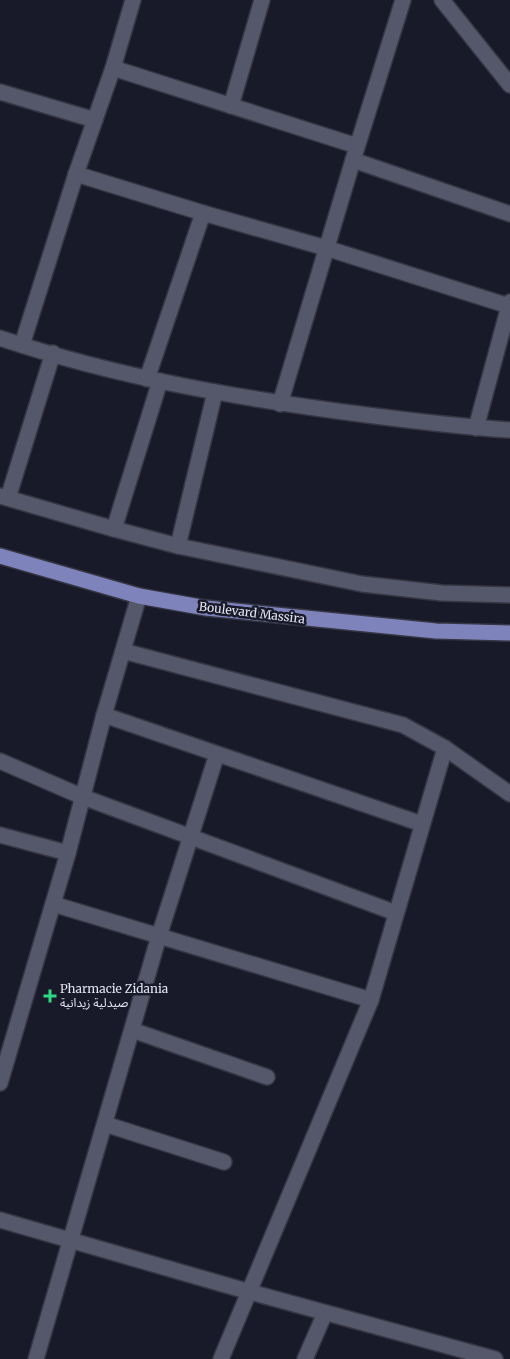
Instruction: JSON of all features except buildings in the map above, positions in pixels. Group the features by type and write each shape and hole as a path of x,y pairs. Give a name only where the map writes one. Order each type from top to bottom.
{"main road":[{"name":"Boulevard Massira","path":"0,556 139,596 206,608 436,632 510,633"}],"street":[{"path":"22,345 76,174 113,68 133,0"},
{"path":"230,106 262,0"},
{"path":"280,404 403,0"},
{"path":"442,0 510,85"},
{"path":"113,68 230,106 510,214"},
{"path":"0,92 95,120"},
{"path":"76,174 509,304 476,428"},
{"path":"114,529 153,380 203,213"},
{"path":"0,338 153,380 280,404 476,428 510,430"},
{"path":"53,353 4,497 178,546 362,584 442,593 510,594"},
{"path":"178,546 215,392"},
{"path":"0,1083 68,852 104,715 139,596"},
{"path":"123,651 403,725 445,748 510,794"},
{"path":"104,715 422,824"},
{"path":"221,1359 371,1000 445,748"},
{"path":"36,1359 159,936 217,754"},
{"path":"0,760 83,797 396,913"},
{"path":"0,835 68,852"},
{"path":"53,904 371,1000"},
{"path":"132,1030 267,1077"},
{"path":"105,1124 224,1162"},
{"path":"0,1220 250,1292 495,1359"},
{"path":"305,1359 325,1313"}],"place":[{"name":"Pharmacie Zidania صيدلية زيدانية","path":"50,996"}]}
